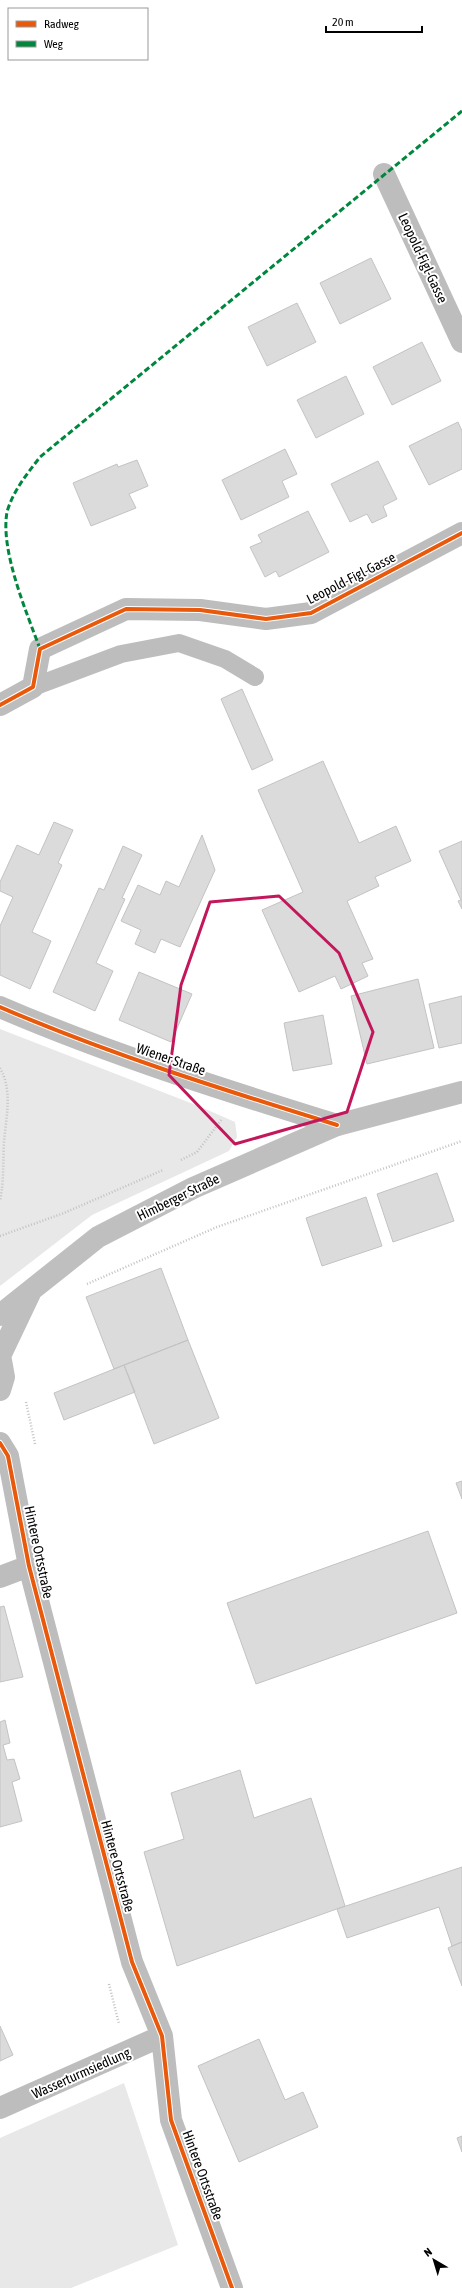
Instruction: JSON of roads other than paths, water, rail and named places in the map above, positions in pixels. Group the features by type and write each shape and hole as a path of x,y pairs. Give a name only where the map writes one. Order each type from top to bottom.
{"main road":[{"path":"337,1126 462,1092"},
{"name":"Himberger Straße","path":"0,1315 98,1237 193,1188 337,1126"},
{"name":"Himberger Straße","path":"0,1390 4,1377 0,1355 32,1289"}],"street":[{"name":"Leopold-Figl-Gasse","path":"384,174 462,342"},
{"name":"Leopold-Figl-Gasse","path":"33,687 40,650 126,609 200,610 266,619 311,613 462,533"},
{"path":"0,705 33,687"},
{"name":"Wiener Straße","path":"0,1007 39,1024 240,1095 337,1126"},
{"name":"Hintere Ortsstraße","path":"0,1443 8,1456 29,1566 132,1962 162,2036 171,2120 232,2288"},
{"path":"0,1577 29,1566"},
{"name":"Wasserturmsiedlung","path":"0,2108 162,2036"}],"lane":[{"path":"33,687 121,654 179,643 225,659 255,677"}]}
